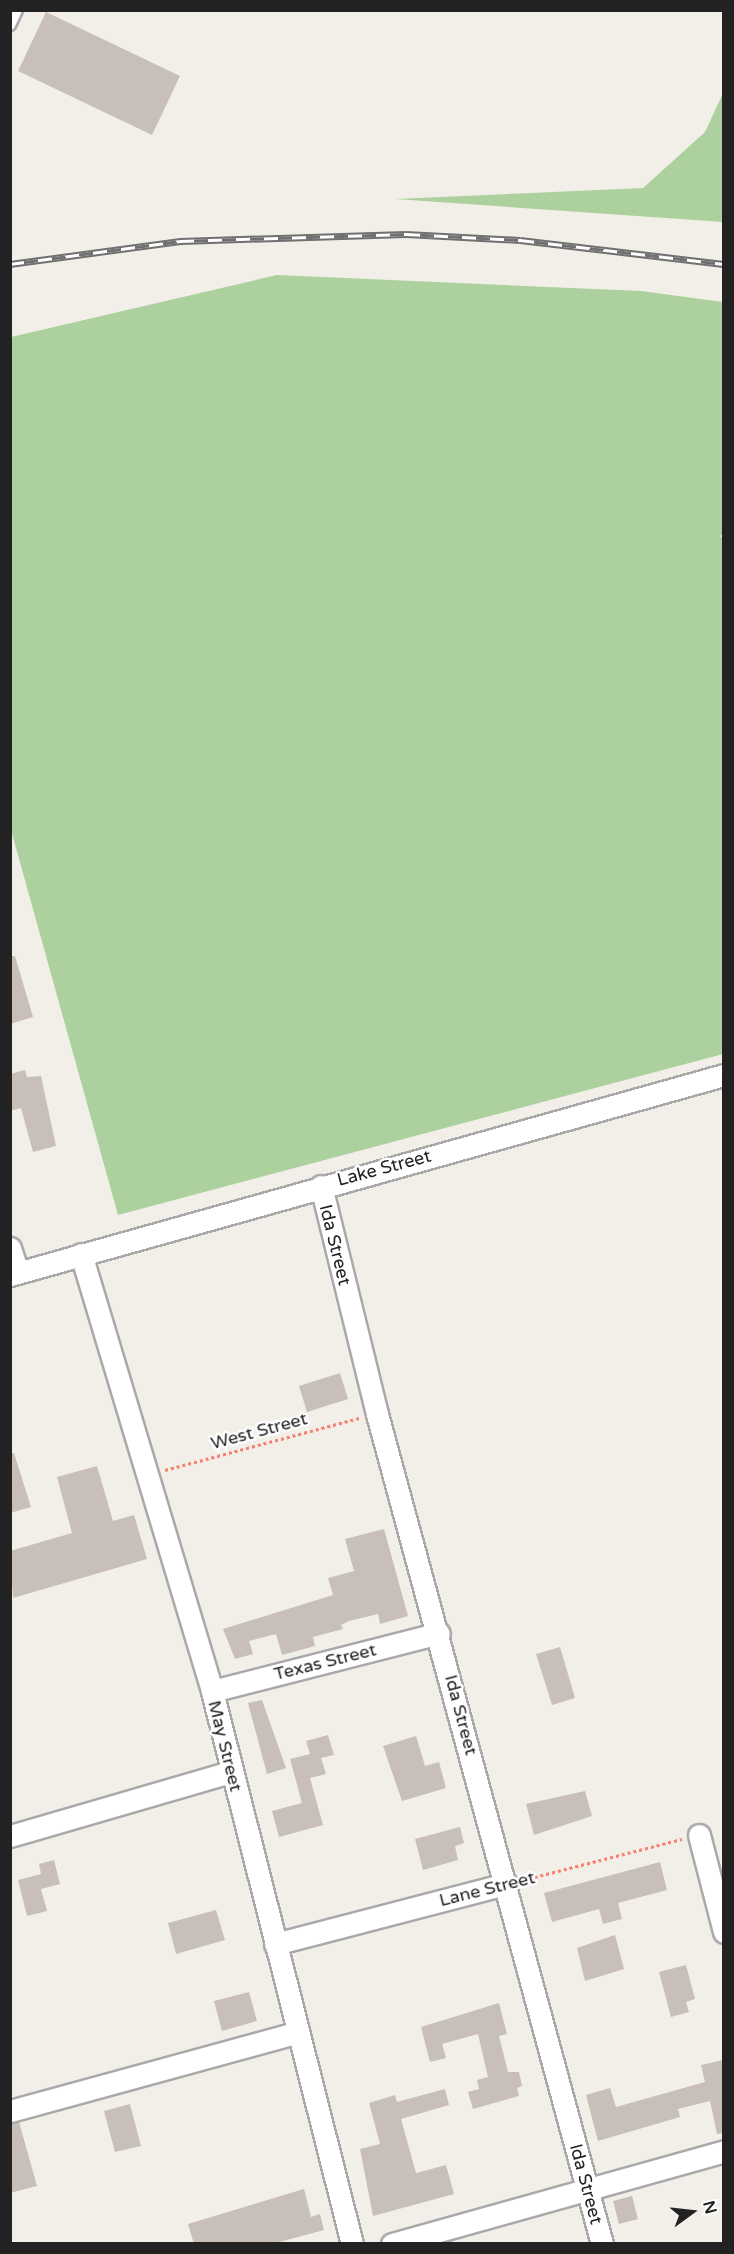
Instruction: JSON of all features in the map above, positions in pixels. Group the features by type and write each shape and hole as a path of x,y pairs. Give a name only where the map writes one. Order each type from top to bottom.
{"street":[{"name":"Lake Street","path":"14,1274 723,1075"},
{"name":"Ida Street","path":"321,1186 376,1413 439,1633 602,2244"},
{"path":"10,1248 14,1274"},
{"name":"May Street","path":"81,1254 212,1691 230,1772 352,2244"},
{"name":"Texas Street","path":"212,1691 439,1633"},
{"path":"10,1836 230,1772"},
{"path":"699,1835 723,1932"},
{"name":"Lane Street","path":"275,1944 507,1884"},
{"path":"10,2111 298,2032"},
{"path":"392,2244 587,2187 723,2151"}],"lane":[{"path":"10,25 17,10"}],"path":[{"name":"West Street","path":"149,1475 376,1413"},
{"name":"Lane Street","path":"507,1884 699,1835"}],"green space":[{"path":"723,93 723,222 395,199 643,188 705,132"},
{"path":"277,275 641,291 723,302 724,534 720,536 724,539 723,1054 118,1215 11,830 11,337"}],"building":[{"path":"46,12 180,76 152,135 18,71"},
{"path":"10,956 15,956 33,1017 10,1024"},
{"path":"25,1070 27,1077 41,1076 56,1146 33,1152 21,1108 10,1111 10,1074"},
{"path":"340,1373 348,1399 307,1412 299,1386"},
{"path":"10,1453 14,1453 31,1507 10,1513"},
{"path":"97,1466 113,1521 134,1515 147,1559 13,1598 10,1551 72,1533 57,1477"},
{"path":"384,1529 408,1616 380,1624 378,1614 349,1621 341,1625 343,1629 313,1637 315,1646 282,1655 276,1634 249,1641 253,1654 235,1659 223,1629 333,1595 328,1578 354,1571 345,1539"},
{"path":"560,1647 575,1698 552,1705 536,1654"},
{"path":"262,1700 286,1768 267,1774 248,1703"},
{"path":"328,1735 334,1755 321,1758 326,1774 310,1778 323,1825 279,1837 272,1811 302,1803 290,1759 310,1754 306,1741"},
{"path":"416,1736 425,1766 439,1762 446,1788 402,1801 383,1746"},
{"path":"585,1791 592,1816 534,1835 526,1804"},
{"path":"460,1827 464,1843 455,1846 458,1860 423,1870 415,1839"},
{"path":"54,1860 60,1884 41,1889 47,1911 27,1916 18,1880 41,1874 39,1864"},
{"path":"660,1862 667,1890 618,1903 622,1919 603,1924 599,1909 552,1922 544,1893"},
{"path":"216,1910 225,1940 176,1954 168,1923"},
{"path":"615,1935 624,1969 585,1981 577,1948"},
{"path":"686,1965 695,1999 686,2002 689,2012 671,2017 659,1972"},
{"path":"249,1992 257,2021 222,2031 214,2001"},
{"path":"499,2003 507,2034 499,2036 508,2072 519,2072 522,2086 517,2088 519,2096 473,2109 468,2092 479,2089 477,2080 488,2077 478,2034 442,2044 446,2058 430,2062 421,2027"},
{"path":"723,2060 723,2133 717,2134 710,2101 678,2109 680,2117 598,2141 586,2095 610,2088 616,2107 705,2082 701,2065"},
{"path":"445,2089 449,2105 401,2119 416,2173 446,2165 454,2194 373,2216 360,2149 380,2144 369,2103 395,2095 397,2102"},
{"path":"130,2104 141,2146 115,2152 104,2111"},
{"path":"19,2122 37,2186 10,2193 10,2123"},
{"path":"304,2189 311,2217 320,2214 324,2230 272,2244 194,2244 188,2224"},
{"path":"632,2196 638,2219 619,2224 613,2201"}],"railway":[{"path":"10,264 180,241 406,234 520,240 724,264"}]}
